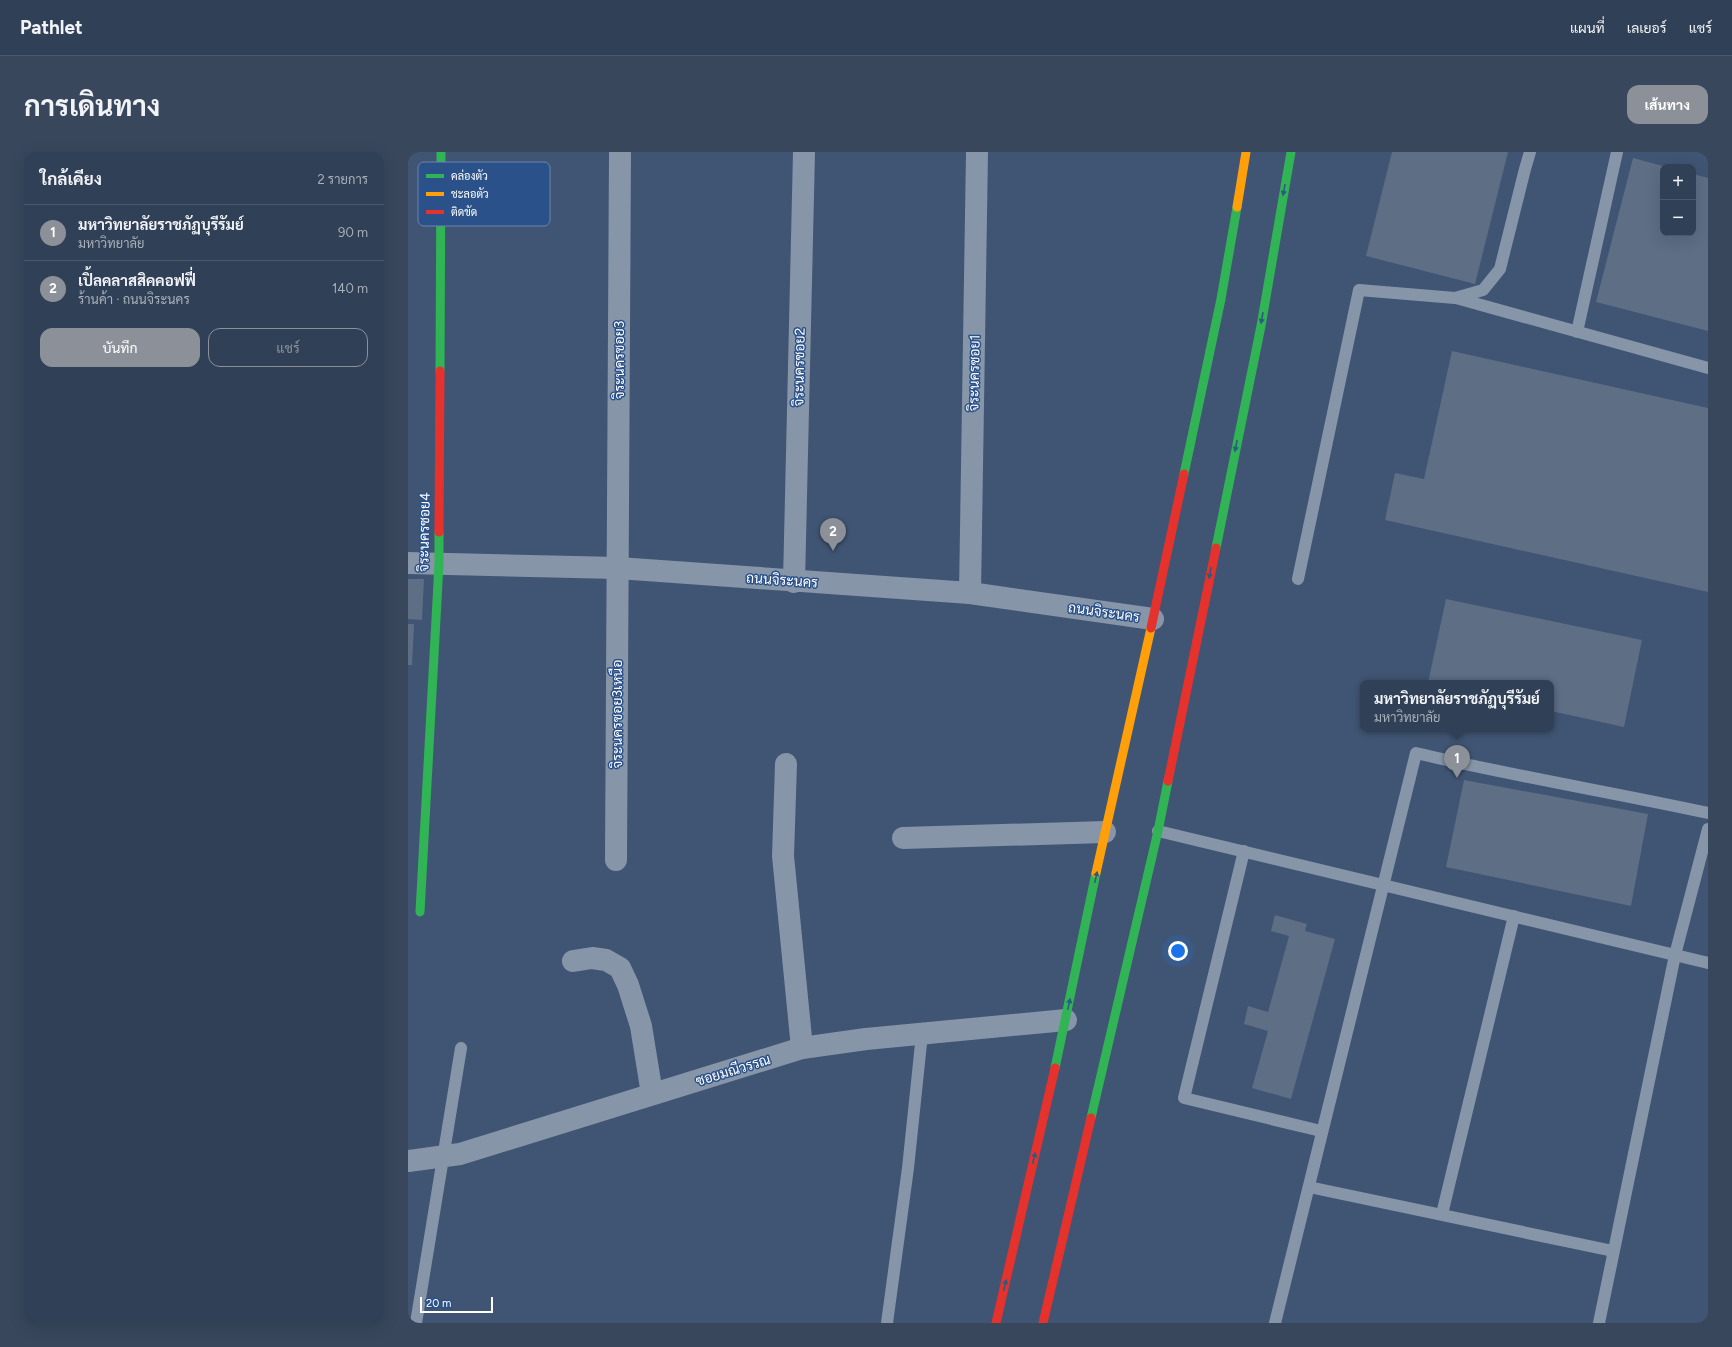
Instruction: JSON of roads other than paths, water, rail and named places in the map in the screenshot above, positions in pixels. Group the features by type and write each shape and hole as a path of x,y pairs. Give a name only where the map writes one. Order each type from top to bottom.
{"main road":[{"name":"จิระนครซอย4","path":"441,152 441,162"},
{"path":"996,1323 1066,1020 1105,832 1153,619 1221,299 1246,152"},
{"path":"1043,1323 1158,831 1260,326 1291,152"},
{"name":"จิระนครซอย4","path":"420,912 438,564 440,226"}],"street":[{"name":"จิระนครซอย3","path":"618,568 620,152"},
{"name":"จิระนครซอย2","path":"794,582 804,152"},
{"name":"จิระนครซอย1","path":"970,593 977,152"},
{"name":"ถนนจิระนคร","path":"408,563 618,568 794,582 970,593 1153,619"},
{"name":"จิระนครซอย3เหนือ","path":"616,860 618,568"},
{"path":"786,764 783,856 802,1048"},
{"path":"903,838 1105,832"},
{"path":"573,961 592,958 606,960 620,968 628,984 641,1026 652,1094"},
{"name":"ซอยมณีวรรณ","path":"408,1161 460,1154 802,1048 866,1039 1066,1020"}],"lane":[{"path":"1455,298 1483,290 1500,269 1530,152"},
{"path":"1577,332 1617,152"},
{"path":"1298,578 1359,290 1455,298 1708,368"},
{"path":"1275,1323 1309,1187 1321,1131 1416,754 1468,766 1625,795 1708,813"},
{"path":"1599,1323 1675,955 1708,829"},
{"path":"1158,831 1708,963"},
{"path":"1244,851 1184,1098 1321,1131"},
{"path":"1442,1214 1514,916"},
{"path":"887,1323 908,1168 922,1034"},
{"path":"416,1323 461,1048"},
{"path":"1309,1187 1613,1251"}],"place":[{"name":"เปิ้ลคลาสสิคคอฟฟี่","path":"833,551"},
{"name":"มหาวิทยาลัยราชภัฏบุรีรัมย์","path":"1457,778"}]}
